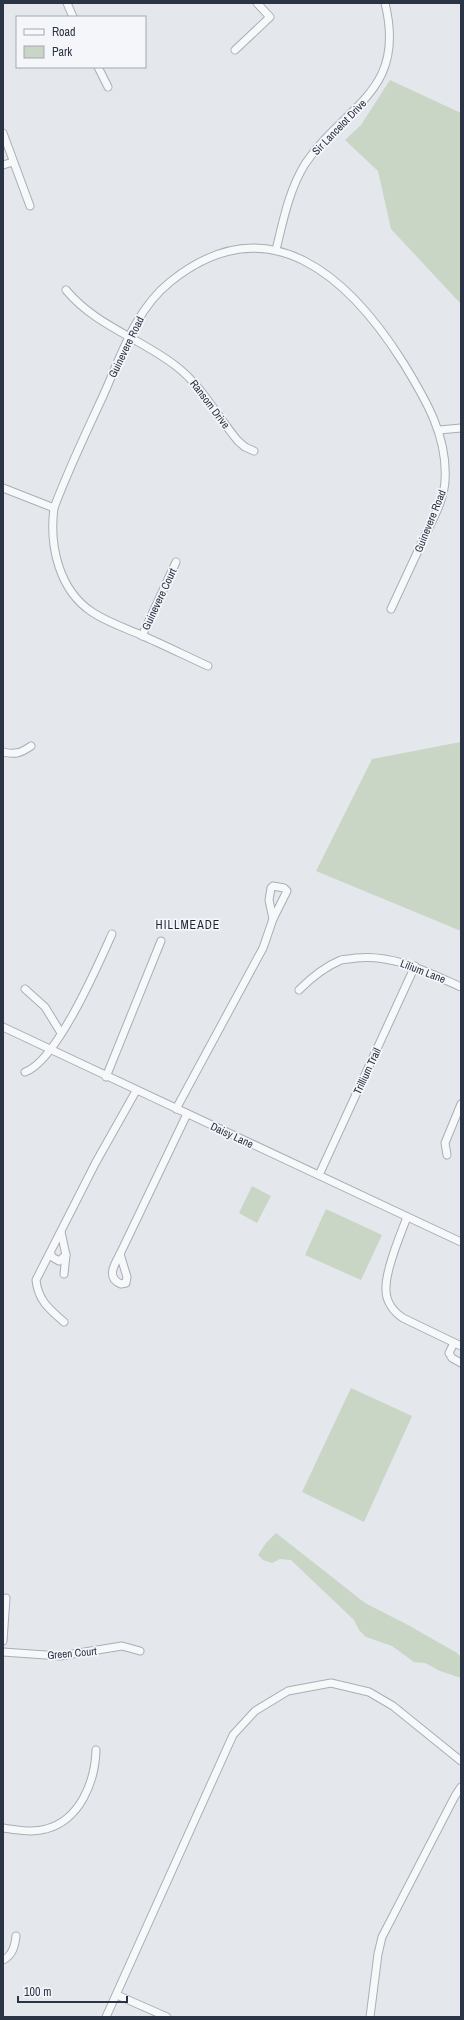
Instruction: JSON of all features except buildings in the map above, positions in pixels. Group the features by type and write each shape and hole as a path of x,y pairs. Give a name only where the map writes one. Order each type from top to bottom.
{"street":[{"path":"67,3 73,16"},
{"path":"235,50 270,17 257,3"},
{"name":"Sir Lancelot Drive","path":"276,250 288,203 305,165 324,140 368,97 382,72 387,55 390,34 385,3"},
{"path":"98,68 108,87"},
{"path":"3,133 30,206"},
{"path":"3,165 13,162"},
{"name":"Guinevere Road","path":"208,666 92,612 70,588 58,566 52,526 54,508 129,337 141,314 157,293 172,281 194,265 228,250 254,248 276,250 300,258 317,268 338,284 361,306 404,364 439,430 445,464 443,490 432,521 391,609"},
{"name":"Ransom Drive","path":"66,290 88,313 184,372 199,389 238,441 245,447 254,451"},
{"path":"439,430 461,428"},
{"path":"3,488 54,508"},
{"name":"Guinevere Court","path":"142,636 176,562"},
{"path":"3,752 12,754 18,753 31,746"},
{"path":"176,1109 263,948 273,919"},
{"path":"25,1072 32,1070 50,1050 79,1004 112,934"},
{"path":"106,1077 162,941"},
{"name":"Lilium Lane","path":"299,990 315,975 342,960 370,957 393,960 415,966 461,987"},
{"name":"Trillium Trail","path":"319,1175 415,966"},
{"path":"25,990 45,1007 60,1033"},
{"name":"Daisy Lane","path":"3,1027 106,1077 461,1242"},
{"path":"64,1322 52,1311 38,1292 36,1280 51,1254 96,1162 136,1091"},
{"path":"447,1155 445,1143 461,1104"},
{"path":"120,1254 187,1114"},
{"path":"407,1217 387,1277 386,1291 389,1303 395,1312 403,1318 458,1344 449,1354 452,1358 461,1363"},
{"path":"61,1232 66,1254 64,1274"},
{"path":"51,1254 52,1257 60,1261 66,1254"},
{"path":"3,1641 6,1598"},
{"name":"Green Court","path":"3,1652 60,1656 122,1646 140,1652"},
{"path":"106,2017 233,1735 255,1711 288,1691 332,1683 369,1692 393,1706 461,1761"},
{"path":"3,1828 35,1831 56,1826 69,1817 77,1810 85,1795 96,1765 96,1750"},
{"path":"370,2017 378,1954 382,1937 461,1787"},
{"path":"3,1960 7,1958 14,1948 16,1936"},
{"path":"117,1995 167,2017"}],"green space":[{"path":"390,80 461,113 461,304 391,229 378,171 345,140 361,125"},
{"path":"461,742 461,931 316,871 372,759"},
{"path":"252,1186 271,1196 257,1223 239,1213"},
{"path":"326,1209 382,1235 361,1280 305,1255"},
{"path":"351,1388 412,1416 364,1522 302,1492"},
{"path":"276,1533 365,1603 408,1625 457,1653 461,1657 461,1678 440,1671 425,1663 414,1662 392,1646 366,1637 359,1630 354,1620 291,1560 280,1559 272,1563 263,1560 258,1555 266,1543"}],"district":[{"name":"HILLMEADE","path":"188,925"}]}
